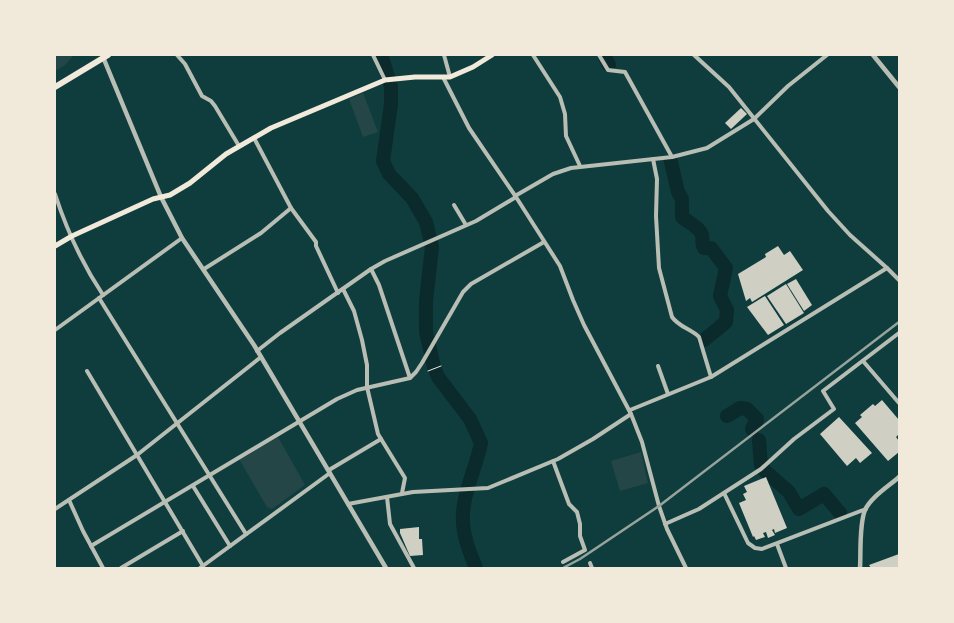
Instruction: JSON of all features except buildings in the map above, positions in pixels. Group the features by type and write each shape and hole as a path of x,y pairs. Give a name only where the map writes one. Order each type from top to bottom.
{"highway":[{"path":"55,87 103,56"}],"main road":[{"path":"55,246 72,236 153,199 170,194 190,183 239,146 271,128 385,80 450,76 473,67 492,55"}],"street":[{"path":"177,55 202,96 211,100 239,146"},
{"path":"373,55 385,80"},
{"path":"444,55 450,76"},
{"path":"533,55 560,97 565,114 566,136 580,166"},
{"path":"599,55 605,68 608,70 625,72 672,157"},
{"path":"694,55 729,87 828,212 899,280"},
{"path":"257,350 371,269 426,242 476,221 553,174 580,166 672,157 706,148 754,119 788,86 827,55"},
{"path":"873,55 899,87"},
{"path":"103,56 161,197 182,238 257,350 386,568"},
{"path":"442,77 469,128 560,266 572,300 630,412 642,442 659,506 686,568"},
{"path":"254,138 291,208 316,242 316,246 338,293"},
{"path":"653,159 657,180 656,216 659,268 672,317 676,323 696,334 699,338 711,377"},
{"path":"55,194 72,236 101,297 208,476 246,534"},
{"path":"454,205 466,225"},
{"path":"204,269 261,233 291,208"},
{"path":"56,328 182,238"},
{"path":"91,546 337,398 367,387 410,378 436,341 463,292 471,284 544,242"},
{"path":"348,504 402,493 488,488 553,461 593,440 630,412 711,377 887,268"},
{"path":"371,269 379,285 410,378"},
{"path":"343,289 354,311 362,340 367,365 367,387 378,434 405,478 402,493"},
{"path":"666,524 699,508 763,468 794,439 834,409 822,391 863,362 899,333"},
{"path":"55,509 137,456 261,357"},
{"path":"863,362 899,402"},
{"path":"658,366 668,394"},
{"path":"88,371 183,531 202,567 329,471 381,439"},
{"path":"553,461 569,504 577,512 584,550 563,562"},
{"path":"860,568 862,524 866,509 873,499 899,477"},
{"path":"192,486 230,546"},
{"path":"724,493 748,543 755,548 762,549 866,509"},
{"path":"387,497 390,524 414,568"},
{"path":"69,500 103,568"},
{"path":"121,568 183,531"},
{"path":"777,544 786,568"},
{"path":"590,563 592,568"}],"path":[{"path":"428,371 441,366"}],"shaded area":[{"path":"55,55 74,55 65,65 55,71"},
{"path":"363,93 378,132 363,137 349,99"},
{"path":"278,437 305,485 272,509 267,507 239,459"},
{"path":"641,452 648,483 620,491 611,461"}],"waterway":[{"path":"381,55 391,86 391,104 383,161 389,174 412,198 426,222 432,247 426,301 426,332 434,367 438,377 470,419 481,443 466,493 463,513 465,535 476,568"},
{"path":"604,55 609,65"},
{"path":"671,162 678,192 682,199 682,217 699,230 702,235 704,248 711,248 726,268 720,296 727,310 726,322 704,340"},
{"path":"727,416 740,408 747,409 757,419 752,429"},
{"path":"759,440 761,465 765,471 789,492 799,509 824,494 840,513"}],"railway":[{"path":"563,568 580,559 659,506 899,322"}]}
